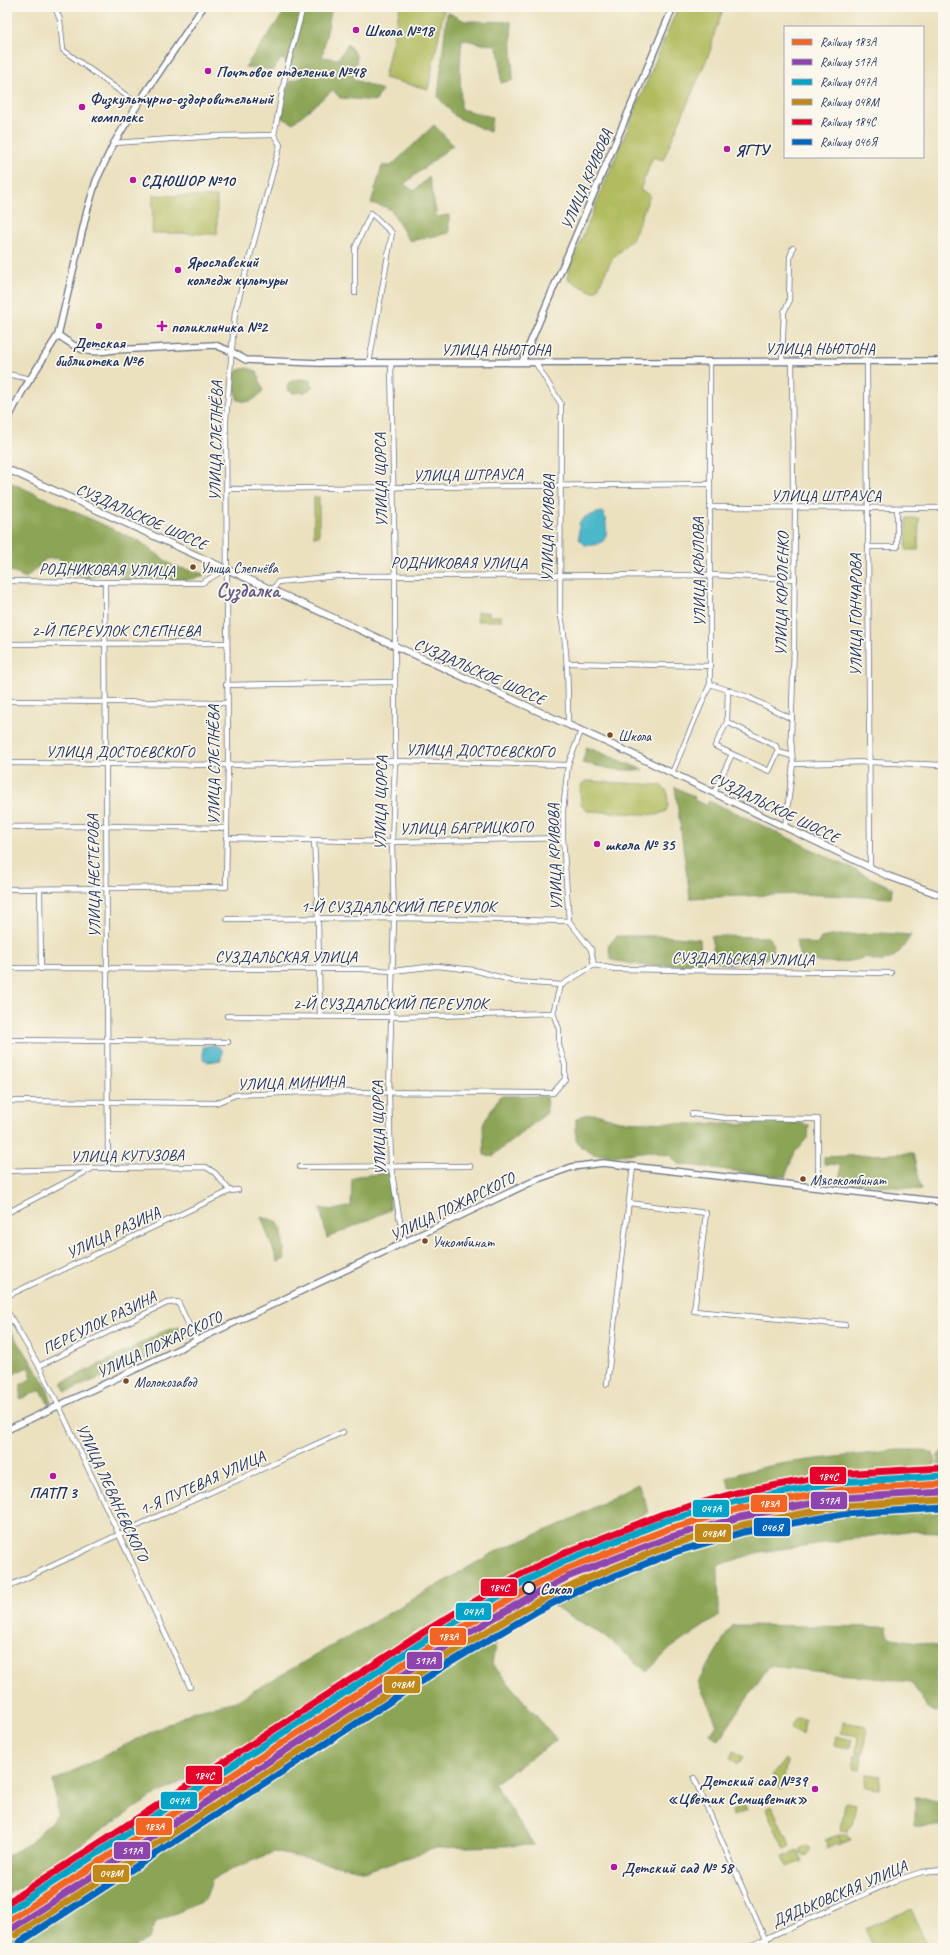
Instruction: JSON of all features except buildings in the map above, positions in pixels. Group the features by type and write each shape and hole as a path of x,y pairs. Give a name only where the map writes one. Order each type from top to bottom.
{"main road":[{"name":"СУЗДАЛЬСКОЕ ШОССЕ","path":"7,469 227,568 672,773 870,868 901,882 943,896"}],"street":[{"path":"55,7 60,20 63,50 138,104"},
{"path":"7,421 30,379 58,335 87,211 96,181 114,143 138,104 203,7"},
{"name":"УЛИЦА СЛЕПНЁВА","path":"106,888 226,887 228,765 226,643 228,489 226,420 230,351 235,312 280,145 274,135 286,72 303,7"},
{"name":"УЛИЦА КРИВОВА","path":"522,362 673,7"},
{"path":"114,143 216,136 274,135"},
{"path":"355,293 355,248 371,213 392,233 369,363"},
{"path":"782,361 784,312 789,302 790,257 793,248"},
{"name":"УЛИЦА НЬЮТОНА","path":"58,335 82,351 98,353 113,350 215,345 246,360 369,363 943,361"},
{"name":"УЛИЦА КОРОЛЕНКО","path":"786,827 792,764 795,579 792,361"},
{"name":"УЛИЦА ГОНЧАРОВА","path":"867,361 870,868"},
{"name":"УЛИЦА КРИВОВА","path":"535,362 562,404 559,574 560,611 565,637 567,663 568,725"},
{"name":"УЛИЦА КРЫЛОВА","path":"672,773 710,684 712,575 710,507 710,362"},
{"name":"УЛИЦА ЩОРСА","path":"391,363 394,488 395,646 392,842 394,918 389,1093 391,1167 405,1243"},
{"path":"7,374 30,379"},
{"name":"УЛИЦА ШТРАУСА","path":"228,489 710,484"},
{"name":"УЛИЦА ШТРАУСА","path":"710,507 943,508"},
{"path":"868,547 897,547 898,508"},
{"name":"РОДНИКОВАЯ УЛИЦА","path":"7,581 202,583 227,568"},
{"name":"РОДНИКОВАЯ УЛИЦА","path":"273,590 278,582 336,576 559,574 712,575 795,579"},
{"name":"УЛИЦА НЕСТЕРОВА","path":"105,583 108,1168"},
{"name":"2-Й ПЕРЕУЛОК СЛЕПНЕВА","path":"7,644 226,643"},
{"path":"567,663 711,666"},
{"path":"226,685 394,682"},
{"path":"710,684 748,697 792,719"},
{"path":"727,722 776,746 778,752 769,771 715,746 727,722 728,690"},
{"path":"7,701 227,703"},
{"name":"УЛИЦА КРИВОВА","path":"581,731 568,765 563,811 563,838 569,920 591,948 594,965"},
{"path":"778,752 792,756"},
{"path":"714,793 732,754"},
{"name":"УЛИЦА ДОСТОЕВСКОГО","path":"7,763 228,765 394,762 568,765"},
{"path":"792,764 870,762 943,765"},
{"path":"7,827 106,826 226,828"},
{"name":"УЛИЦА БАГРИЦКОГО","path":"226,838 392,842 563,838"},
{"path":"314,840 318,919 320,1017"},
{"path":"7,889 106,888"},
{"path":"40,889 41,969"},
{"name":"1-Й СУЗДАЛЬСКИЙ ПЕРЕУЛОК","path":"227,919 394,918 569,920"},
{"path":"553,1014 560,986 594,965"},
{"name":"СУЗДАЛЬСКАЯ УЛИЦА","path":"594,965 615,969 891,974"},
{"name":"СУЗДАЛЬСКАЯ УЛИЦА","path":"7,968 362,968 392,971 436,966 474,970 517,982 562,985"},
{"name":"2-Й СУЗДАЛЬСКИЙ ПЕРЕУЛОК","path":"227,1016 390,1017 553,1014"},
{"name":"УЛИЦА МИНИНА","path":"7,1102 216,1102 236,1095 304,1092 553,1092 565,1079 565,1065 559,1045 559,1029 553,1014"},
{"path":"7,1040 228,1042"},
{"path":"692,1114 726,1118 818,1119 818,1187"},
{"name":"УЛИЦА ПОЖАРСКОГО","path":"7,1430 538,1179 572,1167 603,1163 943,1202"},
{"path":"300,1168 470,1166"},
{"name":"УЛИЦА КУТУЗОВА","path":"7,1171 92,1168 206,1167 215,1173 230,1191"},
{"path":"607,1384 634,1167"},
{"path":"7,1213 92,1168"},
{"path":"230,1191 238,1190"},
{"name":"УЛИЦА РАЗИНА","path":"7,1296 230,1191"},
{"path":"629,1203 706,1213 694,1311 845,1325"},
{"name":"ПЕРЕУЛОК РАЗИНА","path":"38,1366 167,1303 178,1302 196,1340"},
{"name":"УЛИЦА ЛЕВАНЕВСКОГО","path":"7,1310 58,1406 190,1687"},
{"name":"1-Я ПУТЕВАЯ УЛИЦА","path":"7,1587 343,1432"},
{"path":"694,1778 769,1948"},
{"name":"ДЯДЬКОВСКАЯ УЛИЦА","path":"748,1948 764,1939 894,1881 922,1872 943,1870"}],"green space":[{"path":"288,7 332,7 322,57 338,59 348,44 357,57 353,79 382,90 376,101 340,98 333,90 293,123 278,116 290,81 304,77 292,69 282,58 273,70 245,67"},
{"path":"400,7 434,7 444,10 428,89 384,78"},
{"path":"678,7 724,7 715,31 711,49 663,160 653,157 640,190 650,195 633,238 612,259 597,290 593,292 569,281 568,272"},
{"path":"447,12 465,21 511,22 513,80 501,83 500,59 496,45 482,44 462,39 460,66 461,109 492,117 490,132 456,117 438,97"},
{"path":"434,125 453,145 404,184 414,191 429,177 437,217 449,215 449,233 410,241 389,209 371,203 382,166 391,166"},
{"path":"153,195 217,197 217,234 152,233"},
{"path":"247,368 257,371 263,391 255,399 246,402 238,400 232,377 238,370"},
{"path":"293,380 311,380 312,387 306,392 293,393 287,389 288,383"},
{"path":"12,483 141,542 173,566 204,574 203,577 172,582 128,581 113,571 103,572 89,579 67,571 59,558 46,559 26,578 7,570 7,484"},
{"path":"314,497 319,497 319,536 314,536"},
{"path":"907,518 919,518 918,550 906,550"},
{"path":"477,612 489,612 489,616 501,616 501,621 477,621"},
{"path":"587,747 643,770 617,770 582,763"},
{"path":"586,781 661,785 667,791 668,806 666,811 657,815 587,811 581,805 580,790 582,784"},
{"path":"675,787 695,797 694,800 706,805 709,801 741,815 892,888 891,898 801,894 690,898"},
{"path":"879,933 911,935 898,953 887,960 881,961 866,957 843,962 810,961 802,959 797,948 797,940 817,945 821,938 828,936"},
{"path":"617,936 663,936 700,939 701,966 640,965 611,960 608,946"},
{"path":"711,936 768,937 774,944 772,952 766,959 754,963 721,963 715,960"},
{"path":"500,1096 546,1096 547,1113 491,1157 484,1155 483,1124"},
{"path":"596,1114 619,1121 696,1124 797,1123 809,1125 808,1137 795,1152 785,1177 678,1164 671,1156 649,1151 613,1156 593,1154 581,1147 576,1139 576,1119 584,1115"},
{"path":"913,1153 921,1190 841,1181 840,1165 824,1164 824,1157"},
{"path":"390,1173 390,1210 327,1238 320,1208 334,1210 351,1206 352,1179 357,1176"},
{"path":"261,1217 277,1221 282,1231 285,1259 278,1262"},
{"path":"7,1326 32,1363 49,1393 51,1401 49,1405 41,1390 20,1399 21,1384 32,1378 28,1367 7,1377"},
{"path":"184,1327 185,1337 142,1360 66,1392 61,1383 121,1354 163,1331"},
{"path":"896,1450 921,1450 933,1453 935,1464 917,1474 835,1477 749,1490 731,1489 726,1478 767,1466"},
{"path":"943,1451 943,1473 940,1472 938,1465 938,1455"},
{"path":"638,1484 649,1512 572,1555 491,1589 319,1694 236,1754 150,1798 72,1850 60,1868 9,1893 7,1896 7,1856 30,1843 58,1814 53,1781 194,1711 236,1701 495,1552 566,1522"},
{"path":"943,1496 943,1532 907,1531 760,1552 718,1565 719,1616 671,1648 647,1672 606,1637 540,1598 631,1556 706,1529 827,1505"},
{"path":"488,1625 496,1640 492,1664 557,1740 494,1783 534,1845 436,1848 366,1871 274,1852 237,1867 212,1880 205,1900 156,1922 150,1938 132,1948 7,1948 7,1937"},
{"path":"732,1625 887,1627 888,1636 892,1638 943,1646 943,1666 935,1672 938,1689 943,1688 943,1706 937,1712 929,1710 911,1682 769,1666 719,1740 710,1734 717,1724 698,1682"},
{"path":"796,1718 805,1719 802,1736 790,1728"},
{"path":"843,1722 867,1726 863,1754 856,1753 858,1736 841,1733"},
{"path":"836,1736 852,1740 850,1749 834,1745"},
{"path":"733,1750 743,1757 738,1764 730,1758"},
{"path":"855,1755 862,1756 860,1770 853,1769"},
{"path":"785,1759 787,1761 782,1789 780,1789 778,1781 772,1776"},
{"path":"867,1774 881,1776 879,1789 865,1787"},
{"path":"915,1798 928,1798 943,1804 943,1827 915,1826"},
{"path":"845,1802 856,1804 852,1826 849,1826 848,1831 841,1830"},
{"path":"745,1806 747,1811 733,1816 732,1811"},
{"path":"772,1806 790,1846 784,1849 766,1809"},
{"path":"848,1834 851,1840 843,1843 839,1835"},
{"path":"838,1835 842,1844 838,1845 837,1843 826,1848 827,1845 825,1840"},
{"path":"805,1846 810,1851 805,1856 800,1851"},
{"path":"798,1850 802,1861 787,1867 783,1857"},
{"path":"911,1909 928,1948 874,1948 865,1929"}],"water":[{"path":"601,512 604,513 606,526 605,537 599,544 585,545 579,539 579,523 585,517"},
{"path":"212,1045 219,1047 222,1051 221,1060 208,1062 203,1058 203,1047"}],"rail line":[{"name":"184С","path":"7,1903 424,1632 519,1575 560,1555 663,1514 735,1493 837,1474 942,1468"},
{"name":"047А","path":"7,1912 429,1638 523,1582 563,1562 665,1521 737,1501 839,1482 943,1476"},
{"name":"183А","path":"7,1922 433,1645 527,1589 567,1569 668,1529 738,1509 840,1490 943,1484"},
{"name":"517А","path":"11,1929 437,1652 531,1596 570,1576 670,1537 740,1517 841,1498 943,1492"},
{"name":"048М","path":"16,1935 441,1659 535,1603 574,1584 673,1544 742,1525 842,1506 943,1500"},
{"name":"046Я","path":"20,1942 446,1665 539,1610 577,1591 675,1552 744,1532 843,1514 943,1508"}],"place":[{"name":"Школа №18","path":"356,30"},
{"name":"Почтовое отделение №48","path":"208,71"},
{"name":"Физкультурно-оздоровительный комплекс","path":"82,107"},
{"name":"ЯГТУ","path":"727,149"},
{"name":"СДЮШОР №10","path":"133,180"},
{"name":"Ярославский колледж культуры","path":"178,270"},
{"name":"Детская библиотека №6","path":"99,326"},
{"name":"поликлиника №2","path":"162,326"},
{"name":"Улица Слепнёва","path":"193,567"},
{"name":"Школа","path":"610,735"},
{"name":"школа № 35","path":"597,844"},
{"name":"Мясокомбинат","path":"803,1179"},
{"name":"Учкомбинат","path":"425,1241"},
{"name":"Молокозавод","path":"126,1381"},
{"name":"ПАТП 3","path":"53,1476"},
{"name":"Сокол","path":"529,1588"},
{"name":"Детский сад №39 «Цветик Семицветик»","path":"815,1789"},
{"name":"Детский сад № 58","path":"614,1867"}],"district":[{"name":"Суздалка","path":"248,590"}]}
